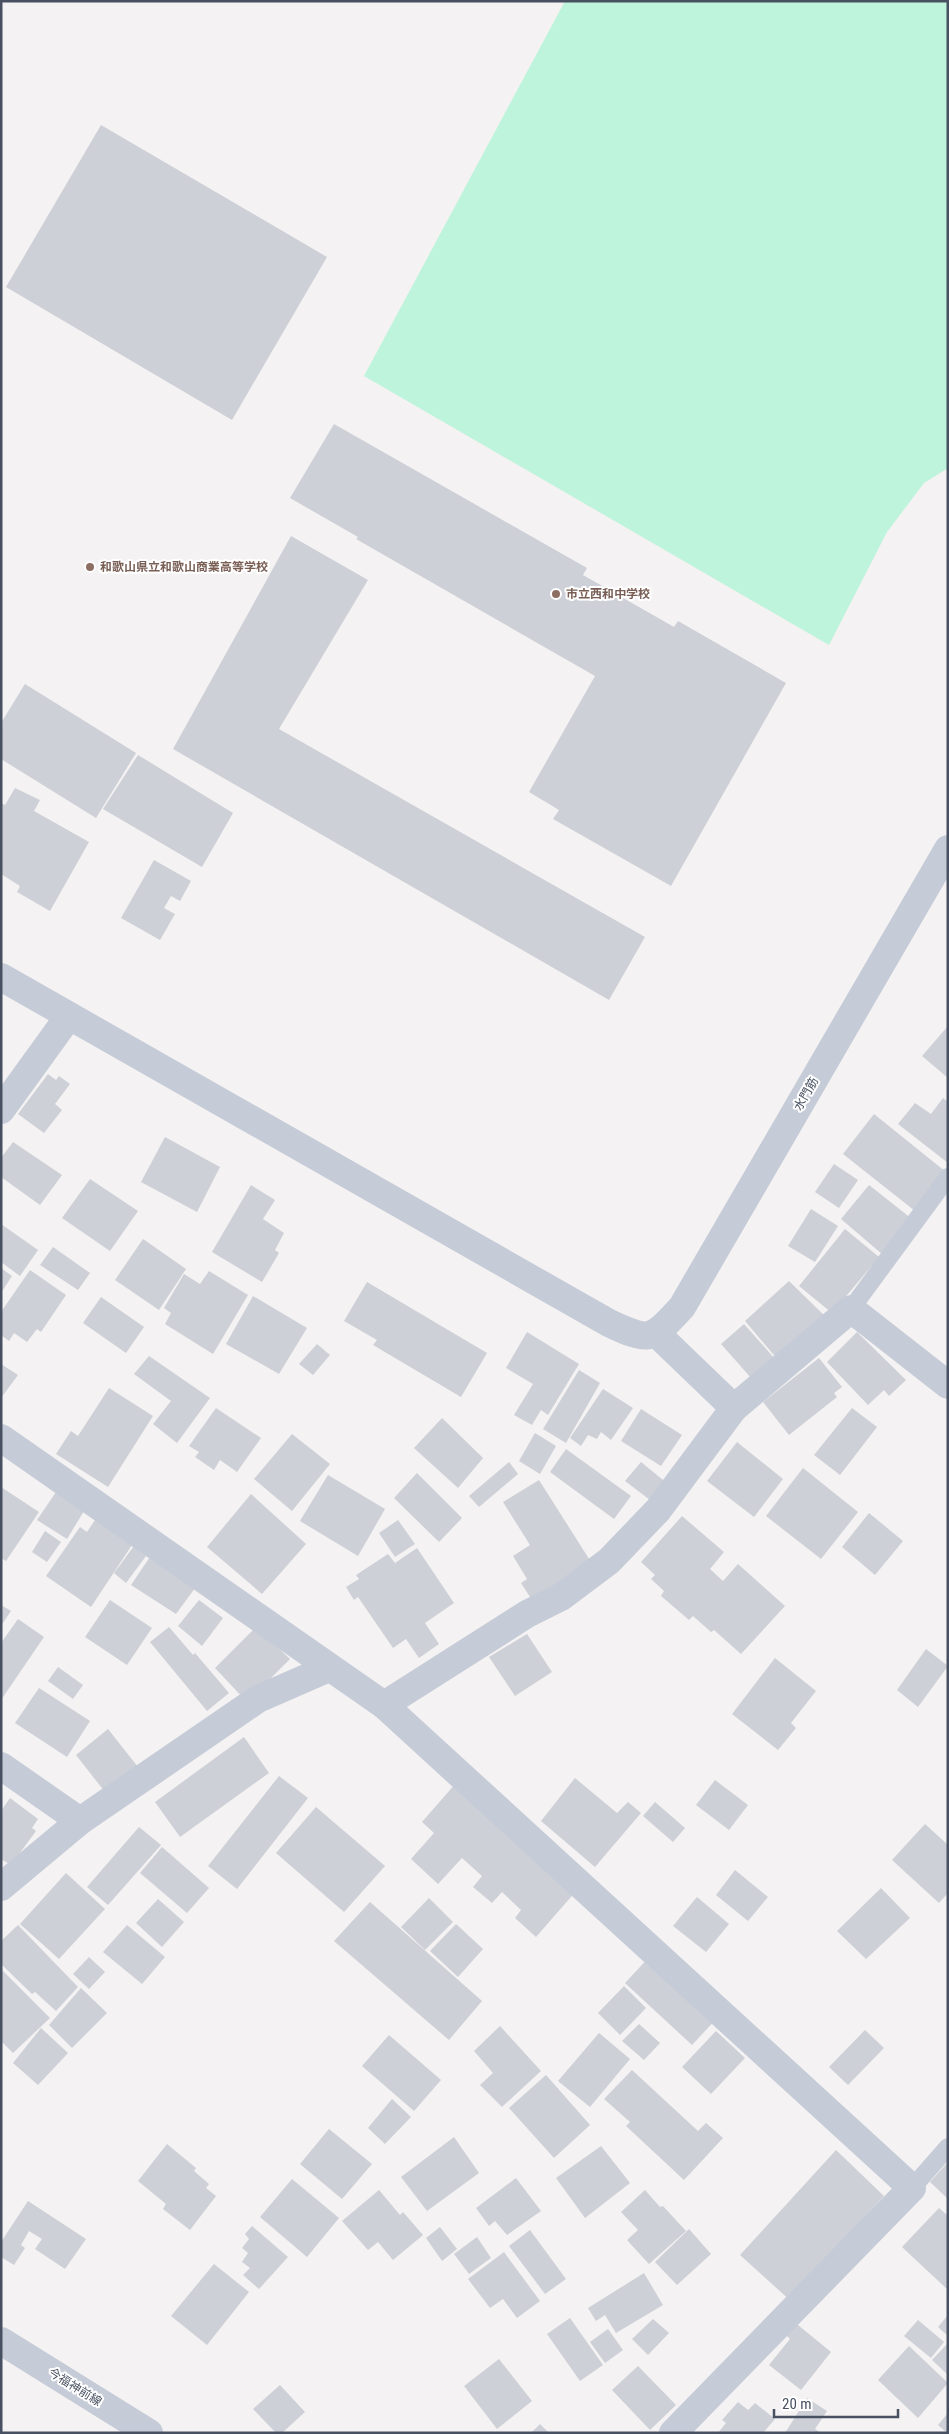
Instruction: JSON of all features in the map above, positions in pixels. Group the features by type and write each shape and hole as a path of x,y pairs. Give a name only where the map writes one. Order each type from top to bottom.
{"street":[{"name":"水門筋","path":"657,1334 682,1308 948,849"},
{"path":"1,976 68,1016 609,1323 637,1336 657,1334 734,1408"},
{"path":"1,1110 68,1016"},
{"path":"384,1704 527,1614 561,1597 609,1561 658,1510 734,1408 851,1309 948,1386"},
{"path":"1,1438 329,1668 384,1704 912,2188 673,2433"},
{"path":"1,1887 80,1821 258,1700 329,1668"},
{"path":"1,1766 80,1821"},
{"name":"今福神前線","path":"1,2341 149,2433"}],"lane":[{"path":"851,1309 948,1177"},
{"path":"912,2188 948,2147"}],"green space":[{"path":"565,1 948,1 948,468 924,483 887,532 829,645 364,376"}],"building":[{"path":"101,125 327,257 232,420 6,287"},
{"name":"市立西和中学校","path":"334,424 587,568 583,575 674,627 678,621 786,683 671,886 553,819 559,810 529,792 595,676 356,539 358,537 290,498"},
{"path":"291,536 368,580 279,729 645,937 609,1000 173,749"},
{"path":"25,684 136,753 96,818 1,759 1,723"},
{"path":"138,755 233,813 202,867 103,809"},
{"path":"15,788 40,800 34,811 89,842 50,911 17,892 20,886 1,874 1,803 5,805"},
{"path":"154,860 191,881 180,901 171,896 164,908 175,914 160,940 121,918"},
{"path":"948,1026 948,1078 922,1056"},
{"path":"48,1074 56,1080 59,1076 70,1084 55,1104 62,1110 44,1133 18,1114"},
{"path":"943,1098 948,1102 948,1163 898,1124 915,1103 931,1114"},
{"path":"874,1114 946,1172 915,1211 843,1154"},
{"path":"165,1137 220,1167 197,1212 141,1182"},
{"path":"13,1142 62,1175 40,1205 1,1177 1,1158"},
{"path":"834,1164 858,1180 839,1208 815,1192"},
{"path":"90,1179 138,1211 110,1251 62,1218"},
{"path":"251,1185 275,1200 263,1219 284,1233 275,1250 279,1253 262,1282 212,1252"},
{"path":"869,1185 912,1219 882,1254 841,1219"},
{"path":"811,1209 838,1226 815,1262 788,1246"},
{"path":"1,1224 38,1250 20,1276 1,1262"},
{"path":"845,1229 879,1257 832,1313 799,1286"},
{"path":"143,1239 186,1269 159,1310 115,1280"},
{"path":"53,1247 90,1273 78,1290 40,1265"},
{"path":"1,1268 12,1276 1,1293"},
{"path":"30,1270 66,1295 41,1332 37,1329 27,1342 14,1333 9,1341 1,1335 1,1312"},
{"path":"209,1271 248,1295 213,1354 165,1324 171,1313 164,1308 184,1274 200,1284"},
{"path":"789,1281 829,1320 778,1360 745,1321"},
{"path":"367,1282 487,1353 461,1397 373,1345 377,1340 344,1321"},
{"path":"253,1296 307,1328 279,1374 226,1344"},
{"path":"101,1297 144,1327 126,1353 83,1323"},
{"path":"744,1324 775,1359 752,1379 721,1344"},
{"path":"527,1332 579,1364 548,1415 541,1410 532,1425 514,1415 533,1384 506,1368"},
{"path":"857,1332 906,1380 889,1396 884,1390 868,1405 827,1362"},
{"path":"317,1344 330,1355 313,1375 299,1364"},
{"path":"149,1356 210,1398 177,1443 153,1424 171,1401 134,1374"},
{"path":"819,1358 842,1387 834,1393 837,1397 789,1435 763,1402"},
{"path":"1,1364 18,1375 1,1398"},
{"path":"579,1370 600,1383 566,1443 543,1429"},
{"path":"109,1388 153,1416 108,1487 56,1454 71,1431 78,1436"},
{"path":"603,1389 633,1408 611,1440 601,1432 597,1439 588,1435 581,1446 570,1438"},
{"path":"216,1408 261,1438 237,1472 220,1460 214,1470 195,1457 199,1452 189,1446"},
{"path":"852,1408 877,1427 840,1475 814,1455"},
{"path":"641,1409 682,1435 661,1466 621,1441"},
{"path":"442,1418 483,1458 458,1488 414,1448"},
{"path":"535,1433 556,1446 540,1474 519,1461"},
{"path":"292,1434 330,1464 292,1511 254,1479"},
{"path":"737,1442 783,1479 754,1517 707,1481"},
{"path":"566,1449 631,1496 614,1519 550,1472"},
{"path":"509,1462 518,1474 479,1507 469,1496"},
{"path":"641,1462 668,1484 654,1503 625,1481"},
{"path":"803,1468 858,1512 821,1559 766,1516"},
{"path":"417,1473 462,1518 439,1542 394,1498"},
{"path":"328,1475 385,1509 358,1556 300,1521"},
{"path":"539,1480 591,1562 532,1600 521,1583 527,1579 513,1556 530,1545 503,1502"},
{"path":"1,1487 39,1512 6,1561 1,1558"},
{"path":"56,1492 84,1511 67,1539 37,1520"},
{"path":"251,1494 306,1544 262,1594 207,1547"},
{"path":"869,1513 903,1541 875,1575 842,1547"},
{"path":"682,1516 724,1552 710,1569 723,1581 738,1564 785,1606 741,1654 714,1630 711,1632 693,1616 689,1620 661,1596 664,1591 651,1579 655,1575 641,1562"},
{"path":"95,1520 132,1545 91,1607 46,1576 80,1527 87,1532"},
{"path":"398,1520 415,1544 395,1557 379,1533"},
{"path":"45,1531 61,1542 47,1562 32,1552"},
{"path":"134,1546 146,1556 126,1583 114,1573"},
{"path":"417,1548 454,1603 425,1623 439,1644 419,1658 406,1639 393,1648 358,1597 354,1600 346,1587 359,1579 356,1575 388,1554 395,1563"},
{"path":"152,1554 198,1584 176,1614 131,1585"},
{"path":"110,1600 152,1628 127,1665 85,1637"},
{"path":"199,1600 223,1618 202,1646 178,1626"},
{"path":"1,1605 11,1611 1,1626"},
{"path":"18,1619 44,1637 1,1700 1,1643"},
{"path":"169,1627 193,1655 195,1653 229,1693 207,1711 150,1642"},
{"path":"256,1627 290,1659 247,1702 215,1668"},
{"path":"527,1634 552,1672 515,1696 489,1657"},
{"path":"926,1649 948,1666 918,1707 897,1690"},
{"path":"775,1658 816,1691 791,1723 796,1728 778,1750 732,1714"},
{"path":"58,1667 83,1685 73,1699 48,1681"},
{"path":"39,1688 90,1721 67,1757 15,1723"},
{"path":"108,1729 138,1767 105,1792 76,1755"},
{"path":"244,1737 269,1773 180,1837 155,1802"},
{"path":"279,1776 308,1798 237,1889 208,1866"},
{"path":"575,1778 617,1813 628,1802 641,1813 595,1867 541,1821"},
{"path":"715,1780 748,1805 729,1830 696,1805"},
{"path":"456,1783 577,1890 536,1937 515,1918 521,1910 502,1892 492,1903 473,1887 482,1876 462,1858 438,1884 411,1859 434,1833 422,1822"},
{"path":"10,1798 38,1819 32,1828 36,1831 11,1865 1,1859 1,1811"},
{"path":"655,1802 685,1828 673,1842 643,1816"},
{"path":"316,1807 385,1866 344,1912 276,1853"},
{"path":"925,1824 948,1845 948,1893 939,1903 892,1860"},
{"path":"139,1827 161,1845 108,1905 87,1887"},
{"path":"162,1847 209,1888 187,1913 140,1873"},
{"path":"735,1870 768,1897 748,1921 716,1895"},
{"path":"66,1873 105,1909 59,1959 20,1924"},
{"path":"881,1888 910,1918 866,1959 837,1931"},
{"path":"697,1897 729,1924 706,1952 673,1926"},
{"path":"429,1898 453,1922 425,1950 401,1927"},
{"path":"158,1899 184,1922 162,1947 136,1923"},
{"path":"370,1902 482,2001 449,2040 334,1941"},
{"path":"456,1924 483,1949 458,1977 430,1951"},
{"path":"18,1925 78,1987 56,2011 35,1992 32,1994 1,1964 1,1941"},
{"path":"127,1925 165,1957 142,1984 103,1952"},
{"path":"653,1953 720,2015 692,2045 625,1983"},
{"path":"89,1957 105,1972 89,1989 73,1974"},
{"path":"1,1969 50,2018 13,2053 1,2041"},
{"path":"624,1986 646,2008 620,2035 598,2013"},
{"path":"81,1988 107,2013 72,2048 49,2025"},
{"path":"639,2024 660,2043 644,2060 622,2041"},
{"path":"500,2026 541,2071 502,2107 480,2085 493,2073 474,2051"},
{"path":"41,2028 68,2053 38,2085 13,2063"},
{"path":"865,2030 884,2048 848,2085 829,2067"},
{"path":"716,2031 745,2058 711,2094 682,2067"},
{"path":"599,2033 630,2059 590,2107 558,2081"},
{"path":"389,2035 441,2080 414,2111 362,2066"},
{"path":"632,2070 698,2131 706,2123 723,2138 684,2180 626,2126 630,2122 604,2099"},
{"path":"546,2075 590,2125 554,2158 509,2108"},
{"path":"392,2099 411,2117 385,2144 368,2128"},
{"path":"329,2129 372,2164 342,2199 300,2164"},
{"path":"454,2137 479,2173 427,2211 401,2177"},
{"path":"167,2144 196,2168 194,2171 209,2184 206,2188 216,2196 190,2230 163,2209 166,2204 138,2181"},
{"path":"601,2146 630,2183 585,2218 556,2178"},
{"path":"836,2150 884,2196 852,2231 793,2303 740,2255"},
{"path":"948,2162 948,2199 930,2182"},
{"path":"516,2178 541,2211 507,2235 495,2221 489,2226 476,2208"},
{"path":"292,2179 339,2218 307,2257 260,2217"},
{"path":"379,2190 400,2215 403,2212 423,2235 393,2260 378,2242 368,2250 342,2221"},
{"path":"645,2190 686,2231 649,2264 627,2240 638,2230 621,2212"},
{"path":"28,2201 86,2239 65,2269 35,2249 42,2239 29,2231 21,2245 25,2248 14,2265 1,2257 1,2242"},
{"path":"939,2208 948,2216 948,2290 902,2247"},
{"path":"252,2226 288,2257 259,2289 243,2275 250,2268 242,2262 248,2253 242,2248 249,2239 245,2234"},
{"path":"440,2227 457,2249 442,2261 426,2238"},
{"path":"689,2229 711,2254 677,2285 655,2262"},
{"path":"530,2230 566,2279 545,2294 509,2246"},
{"path":"477,2237 491,2258 469,2274 454,2254"},
{"path":"504,2252 540,2301 517,2318 503,2299 490,2308 468,2279"},
{"path":"214,2264 249,2292 207,2345 171,2316"},
{"path":"644,2273 663,2305 616,2333 605,2315 596,2321 588,2308"},
{"path":"948,2315 948,2336 938,2327"},
{"path":"570,2318 603,2365 580,2381 547,2334"},
{"path":"653,2319 669,2333 648,2355 632,2339"},
{"path":"918,2320 944,2342 931,2358 904,2336"},
{"path":"795,2325 798,2325 831,2352 801,2390 769,2365 790,2339 786,2335"},
{"path":"608,2329 623,2350 605,2363 590,2342"},
{"path":"948,2345 948,2375 932,2360"},
{"path":"909,2346 948,2383 918,2418 878,2380"},
{"path":"499,2359 532,2401 497,2429 464,2386"},
{"path":"638,2366 676,2405 650,2430 612,2390"},
{"path":"280,2385 305,2412 282,2433 276,2433 253,2409"},
{"path":"807,2398 827,2411 815,2429 821,2433 785,2433"},
{"path":"738,2402 748,2410 755,2403 775,2419 763,2433 718,2433 726,2423 722,2420"},
{"path":"948,2413 948,2433 947,2433 938,2425"},
{"path":"540,2424 549,2433 531,2433"}],"place":[{"name":"和歌山県立和歌山商業高等学校","path":"90,567"},
{"name":"市立西和中学校","path":"556,594"}]}
